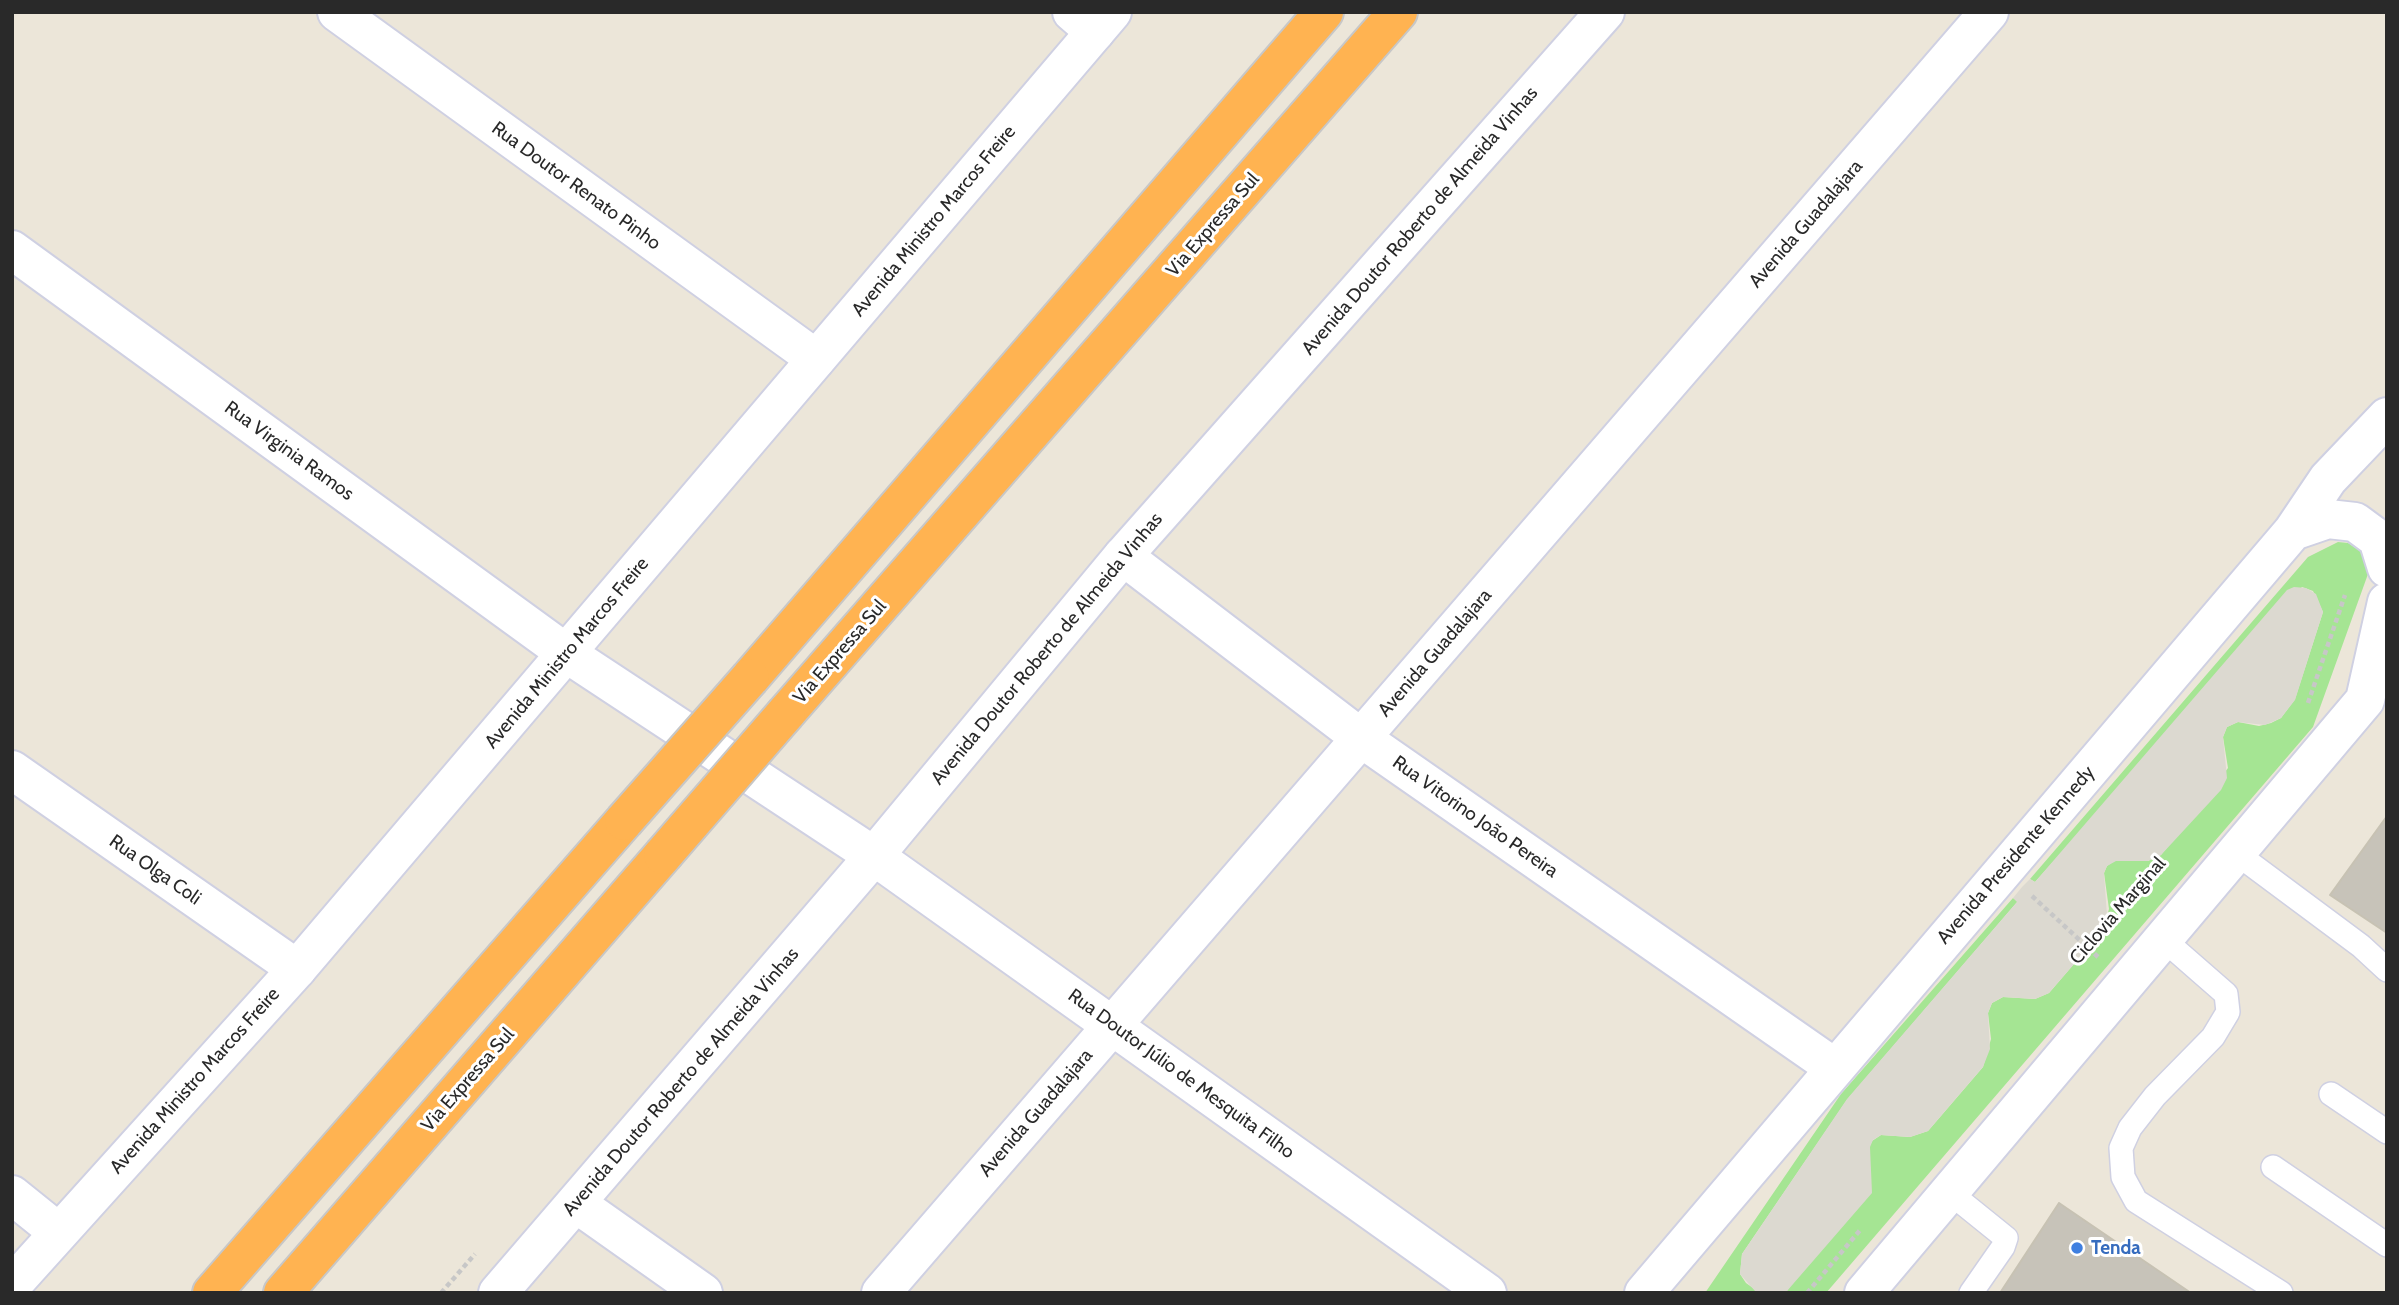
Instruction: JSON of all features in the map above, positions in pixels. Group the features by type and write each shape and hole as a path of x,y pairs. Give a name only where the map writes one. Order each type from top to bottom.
{"highway":[{"path":"212,1293 750,678 1324,12"},
{"name":"Via Expressa Sul","path":"283,1293 1398,12"}],"main road":[{"name":"Rua Doutor Renato Pinho","path":"337,12 816,359"},
{"name":"Avenida Doutor Roberto de Almeida Vinhas","path":"498,1293 874,856 1123,556 1605,12"},
{"name":"Avenida Guadalajara","path":"881,1293 1989,12"},
{"name":"Avenida Ministro Marcos Freire","path":"12,1286 297,969 816,359 1093,19"},
{"name":"Rua Virginia Ramos","path":"12,250 566,653 874,856"},
{"name":"Avenida Presidente Kennedy","path":"1644,1292 2293,531 2328,479 2387,417"},
{"path":"2293,531 2328,519 2355,522 2378,539 2387,568"},
{"name":"Rua Vitorino João Pereira","path":"1123,556 1361,738 1835,1068"},
{"path":"1864,1293 2376,691 2387,602"},
{"name":"Rua Olga Coli","path":"12,770 297,969"},
{"name":"Rua Doutor Júlio de Mesquita Filho","path":"874,856 1487,1293"},
{"path":"12,1195 58,1232"},
{"path":"577,1204 703,1293"},
{"path":"1682,1293 1710,1215"}],"lane":[{"path":"2236,853 2361,946 2387,970"},
{"path":"2163,939 2226,994 2228,1012 2213,1037 2155,1096 2130,1128 2121,1147 2123,1177 2136,1201 2281,1293"},
{"path":"2331,1094 2387,1132"},
{"path":"2273,1167 2387,1245"},
{"path":"1949,1192 2006,1238 2003,1247 1971,1293"}],"path":[{"path":"2305,711 2348,587"},
{"path":"2003,870 2126,983"},
{"name":"Ciclovia Marginal","path":"2088,967 2106,946"},
{"path":"1807,1293 1870,1219"}],"green space":[{"path":"2338,542 2348,543 2361,551 2366,560 2368,574 2313,727 1826,1293 1783,1293 1787,1291 1872,1141 1881,1135 1910,1137 1928,1131 1983,1067 1991,1039 1988,1013 1992,1003 2003,997 2035,999 2049,993 2103,930 2109,909 2104,873 2107,866 2114,861 2148,861 2161,855 2228,768 2223,737 2227,727 2238,722 2259,726 2281,718 2295,699 2323,612 2313,591 2302,587 2035,882 2030,879 2308,557"},
{"path":"2013,898 2018,901 1847,1100 1742,1254 1740,1274 1746,1283 1760,1293 1705,1293 1841,1094"}],"shaded area":[{"path":"2294,587 2306,588 2316,594 2323,612 2295,700 2281,718 2265,725 2238,722 2227,727 2223,737 2227,778 2221,790 2161,855 2148,861 2116,861 2107,866 2104,873 2107,916 2103,930 2049,993 2035,999 2003,997 1992,1003 1988,1013 1990,1049 1983,1067 1928,1131 1910,1137 1881,1135 1873,1140 1870,1147 1872,1193 1787,1291 1755,1291 1740,1274 1742,1254 1847,1099 2017,902 2013,898 2022,887 2030,879 2035,882 2287,590"}],"building":[{"path":"2387,816 2387,933 2330,895"},
{"name":"Tenda","path":"2059,1203 2191,1293 2000,1293"}],"place":[{"name":"Tenda","path":"2077,1248"}]}
